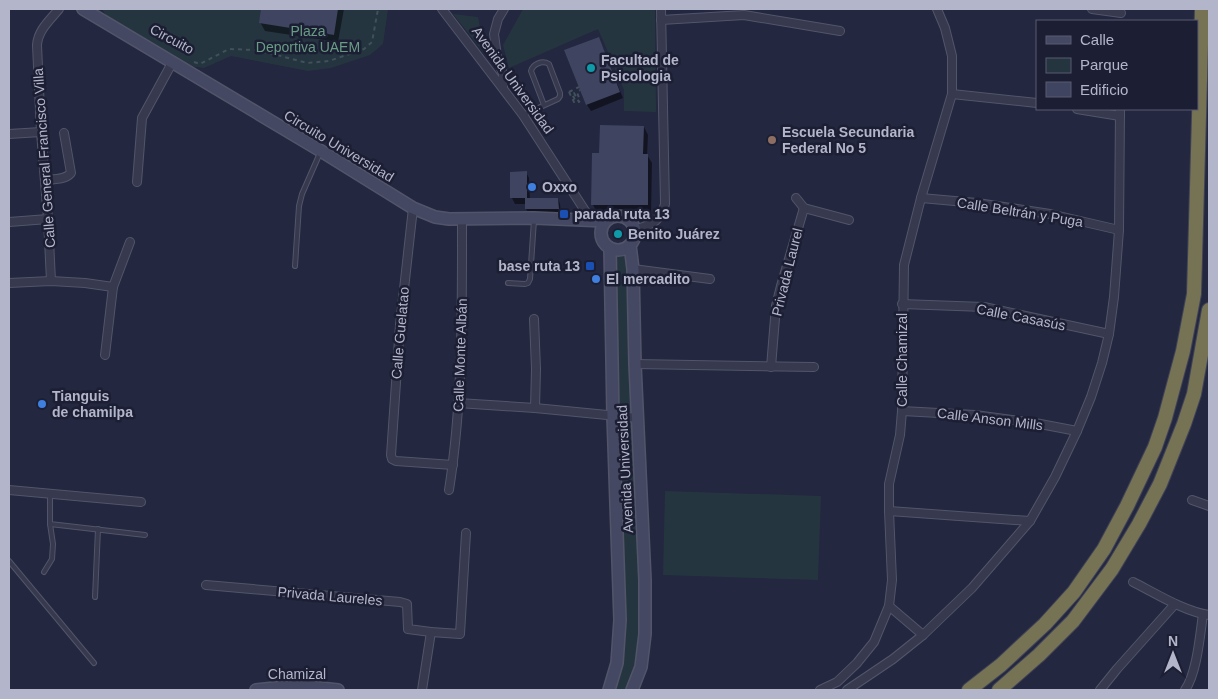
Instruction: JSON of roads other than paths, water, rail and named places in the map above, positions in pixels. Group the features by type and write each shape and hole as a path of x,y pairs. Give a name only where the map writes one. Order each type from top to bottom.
{"highway":[{"path":"969,690 1001,665 1045,624 1074,592 1104,549 1127,506 1155,447 1165,418 1183,351 1194,294 1202,9"},
{"path":"999,690 1039,655 1073,621 1112,569 1138,524 1160,484 1194,394 1209,310"}],"street":[{"name":"Calle General Francisco Villa","path":"51,281 37,45 43,28 59,9"},
{"name":"Circuito Universidad","path":"83,9 412,208 435,217 462,219 534,218 605,221"},
{"name":"Avenida Universidad","path":"442,9 523,115 591,220"},
{"path":"503,89 503,74 497,57 494,34 498,19 504,9"},
{"path":"634,230 655,222 662,214 665,204 661,9"},
{"name":"Calle Chamizal","path":"820,690 837,682 858,663 874,642 890,606 892,580 888,510 890,484 900,435 902,411 904,265 921,198 952,94 952,56 945,28 936,9"},
{"path":"1092,9 1121,11"},
{"path":"662,20 744,16 840,31"},
{"path":"138,182 142,118 172,63"},
{"path":"952,94 1036,102"},
{"path":"847,690 893,659 923,635 972,588 1030,521 1055,477 1077,431 1091,397 1109,334 1119,230 1120,112 1091,110"},
{"path":"9,134 41,132"},
{"path":"45,180 66,178 71,174 64,133"},
{"path":"796,198 804,208 849,220"},
{"name":"Calle Beltrán y Puga","path":"921,198 977,203 1050,214 1119,230"},
{"name":"Calle Guelatao","path":"412,208 400,324 391,455 392,459 396,461 452,465"},
{"name":"Privada Laurel","path":"772,367 776,306 804,208"},
{"path":"614,216 625,218 633,225 634,230 633,240 630,245 620,250 610,248 604,243 601,236 601,228 605,221 614,216"},
{"path":"9,222 48,219"},
{"name":"Calle Monte Albán","path":"449,490 458,402 462,317 462,219"},
{"path":"105,356 113,287 130,242"},
{"name":"Avenida Universidad","path":"630,245 633,269 645,580 645,634 642,667 632,690"},
{"name":"Avenida Universidad","path":"609,690 617,663 620,620 613,416 610,248"},
{"path":"633,269 710,279"},
{"path":"9,283 51,281 113,287"},
{"name":"Calle Casasús","path":"902,304 984,308 1109,334"},
{"path":"534,319 535,408"},
{"path":"636,364 814,367"},
{"path":"458,402 638,418"},
{"name":"Calle Anson Mills","path":"902,411 975,415 1077,431"},
{"path":"9,490 141,502"},
{"path":"1192,500 1209,506"},
{"path":"888,510 1030,521"},
{"path":"422,690 431,632 460,634 466,532"},
{"path":"1133,582 1175,604 1206,615 1189,685 1185,690"},
{"name":"Privada Laureles","path":"206,585 400,602 407,604 408,629 431,632"},
{"path":"1100,690 1175,604"},
{"path":"890,606 923,635"},
{"name":"Chamizal","path":"256,690 321,687 338,690"}],"lane":[{"path":"523,115 558,99 560,96 550,64 546,62 538,63 532,67 531,72 544,105"},
{"path":"294,266 299,206 320,151"},
{"path":"508,284 525,284 530,279 534,218"},
{"path":"44,572 52,558 50,494"},
{"path":"50,524 146,535"},
{"path":"95,597 98,529"},
{"path":"9,561 94,663"}],"place":[{"name":"Facultad de Psicologia","path":"591,68"},
{"name":"Escuela Secundaria Federal No 5","path":"772,140"},
{"name":"Oxxo","path":"532,187"},
{"name":"parada ruta 13","path":"564,214"},
{"name":"Benito Juárez","path":"618,234"},
{"name":"base ruta 13","path":"590,266"},
{"name":"El mercadito","path":"596,279"},
{"name":"Tianguis de chamilpa","path":"42,404"}],"park label":[{"name":"Plaza Deportiva UAEM","path":"308,40"}]}
